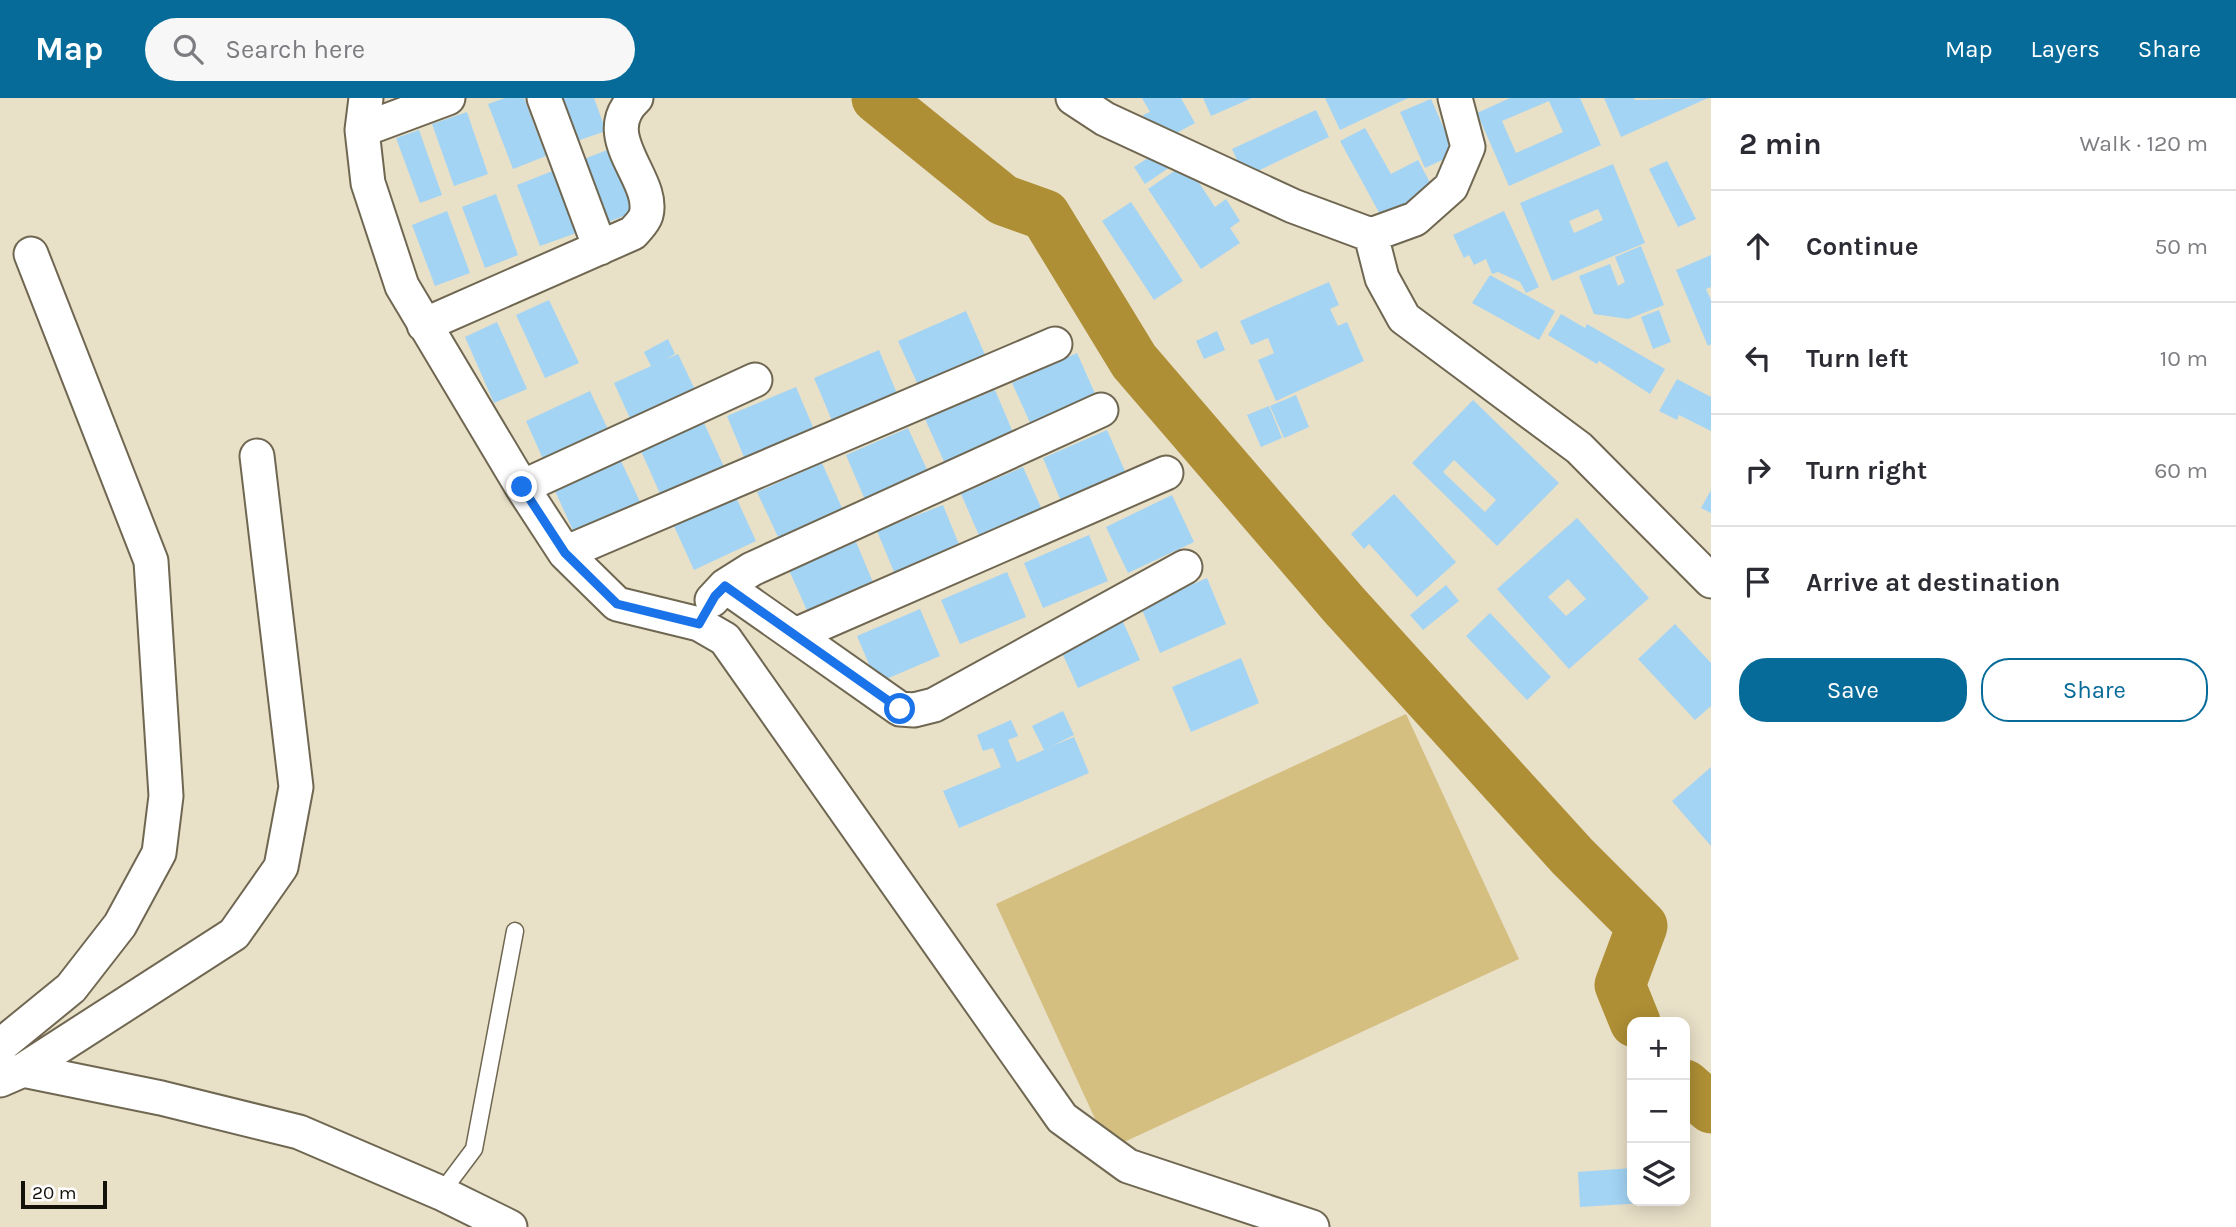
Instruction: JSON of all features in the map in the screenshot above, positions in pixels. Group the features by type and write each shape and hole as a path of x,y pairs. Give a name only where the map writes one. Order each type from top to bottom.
{"street":[{"path":"448,98 364,114 368,183 402,286 522,487 565,553 617,604 699,624 725,639 1062,1118 1128,1166 1312,1227"},
{"path":"544,98 600,248"},
{"path":"424,325 633,233 645,217 647,203 622,138 622,117 636,98"},
{"path":"1073,98 1105,119 1280,200 1371,235 1415,219 1451,187 1468,147 1455,98"},
{"path":"1371,235 1382,278 1404,318 1579,448 1711,582"},
{"path":"0,1045 71,988 120,925 159,853 166,796 151,561 31,254"},
{"path":"565,553 1055,344"},
{"path":"522,487 755,380"},
{"path":"699,624 715,596 725,586 752,569 1101,410"},
{"path":"11,1075 234,934 281,867 296,787 257,456"},
{"path":"795,635 1166,473"},
{"path":"725,586 900,709 914,710 934,705 1185,567"},
{"path":"11,1075 161,1097 299,1132 441,1193 510,1227"},
{"path":"441,1193 471,1227"}],"lane":[{"path":"441,1193 474,1149 515,931"}],"shaded area":[{"path":"1406,714 1519,959 1109,1149 996,904"}],"building":[{"path":"505,98 524,98 546,156 513,169 488,104"},
{"path":"556,98 594,98 606,131 571,143"},
{"path":"1142,98 1181,98 1195,123 1158,143 1143,115 1150,112"},
{"path":"1203,98 1252,98 1211,116"},
{"path":"1325,98 1408,98 1340,130"},
{"path":"1510,98 1580,98 1601,145 1509,186 1477,113","holes":["1549,101 1563,132 1516,153 1502,121"]},
{"path":"1604,98 1635,100 1708,98 1621,137"},
{"path":"1431,99 1455,154 1425,168 1400,112"},
{"path":"1316,110 1329,137 1245,177 1232,149"},
{"path":"467,112 488,174 454,186 432,124"},
{"path":"1365,128 1391,174 1418,160 1434,190 1382,218 1340,141"},
{"path":"419,130 442,195 420,203 396,138"},
{"path":"615,147 639,210 603,224 579,161"},
{"path":"1162,149 1173,165 1145,184 1134,167"},
{"path":"1667,161 1696,219 1678,227 1649,169"},
{"path":"1186,163 1215,207 1226,199 1240,221 1230,228 1240,243 1201,269 1148,189"},
{"path":"1613,164 1645,243 1552,281 1520,203","holes":["1598,209 1603,220 1574,233 1569,221"]},
{"path":"555,170 579,232 540,246 517,185"},
{"path":"496,194 518,255 485,268 462,207"},
{"path":"1131,202 1183,281 1154,300 1102,221"},
{"path":"447,211 470,273 435,286 412,225"},
{"path":"1504,211 1539,287 1526,293 1520,282 1498,272 1492,274 1486,259 1474,265 1469,255 1464,258 1453,235"},
{"path":"1641,246 1664,305 1628,319 1594,314 1579,276 1610,264 1618,286 1625,282 1615,257"},
{"path":"1711,255 1711,287 1706,289 1711,300 1711,344 1708,346 1676,270"},
{"path":"1490,275 1555,311 1539,340 1472,303"},
{"path":"1329,282 1339,305 1330,309 1338,326 1347,322 1364,361 1276,401 1258,360 1274,353 1268,338 1251,345 1240,321"},
{"path":"549,300 579,363 545,378 516,315"},
{"path":"1659,310 1671,342 1653,349 1641,317"},
{"path":"966,311 986,357 919,387 898,341"},
{"path":"1561,314 1585,328 1587,324 1665,369 1650,394 1599,361 1597,364 1548,335"},
{"path":"497,322 527,389 494,403 465,337"},
{"path":"1217,331 1225,350 1204,359 1196,341"},
{"path":"668,339 675,354 665,360 678,354 698,396 633,425 614,383 651,366 644,352"},
{"path":"879,350 898,396 833,423 814,378"},
{"path":"1077,353 1097,398 1032,427 1012,383"},
{"path":"1677,379 1711,397 1711,431 1679,415 1677,420 1659,411"},
{"path":"796,387 815,432 746,462 727,416"},
{"path":"995,390 1015,437 946,466 925,419"},
{"path":"590,391 612,438 547,468 526,421"},
{"path":"1296,395 1309,427 1284,438 1270,406"},
{"path":"1473,400 1559,483 1497,546 1412,463","holes":["1454,460 1496,500 1485,512 1443,472"]},
{"path":"1269,406 1282,438 1261,447 1247,415"},
{"path":"704,423 725,469 662,498 641,451"},
{"path":"908,428 929,474 866,502 846,455"},
{"path":"1107,430 1128,478 1063,506 1043,458"},
{"path":"621,461 642,506 576,537 555,491"},
{"path":"822,463 842,508 778,537 757,492"},
{"path":"1023,467 1044,514 981,540 961,494"},
{"path":"1711,490 1711,513 1701,508"},
{"path":"1394,494 1456,562 1417,597 1369,544 1364,549 1351,534"},
{"path":"735,495 756,541 694,570 673,524"},
{"path":"1172,495 1194,542 1128,573 1106,527"},
{"path":"943,505 962,552 897,579 877,531"},
{"path":"1577,518 1649,598 1569,669 1497,589","holes":["1568,579 1586,599 1566,616 1548,597"]},
{"path":"1089,535 1108,581 1043,608 1024,563"},
{"path":"856,542 875,587 809,615 789,570"},
{"path":"1007,572 1026,617 960,644 941,600"},
{"path":"1207,578 1226,624 1160,653 1141,607"},
{"path":"1446,585 1459,601 1423,630 1410,615"},
{"path":"920,609 940,656 877,683 857,636"},
{"path":"1490,613 1551,677 1527,700 1466,636"},
{"path":"1120,615 1140,660 1078,688 1058,644"},
{"path":"1675,624 1711,663 1711,706 1695,720 1638,659"},
{"path":"1241,658 1259,703 1191,732 1172,687"},
{"path":"1063,711 1074,735 1052,746 1074,737 1089,773 959,828 943,791 1001,767 993,748 983,751 977,735 1011,720 1018,736 1008,740 1017,762 1044,750 1032,726"},
{"path":"1711,767 1711,846 1672,801"},
{"path":"1627,1168 1627,1204 1580,1207 1578,1172"}],"waterway":[{"path":"877,98 1003,200 1045,215 1134,361 1344,605 1572,856 1642,926 1620,985 1633,1017"},
{"path":"1690,1089 1711,1108"}],"route":[{"path":"522,487 565,553 617,604 699,624 715,596 725,586 900,709"}]}
